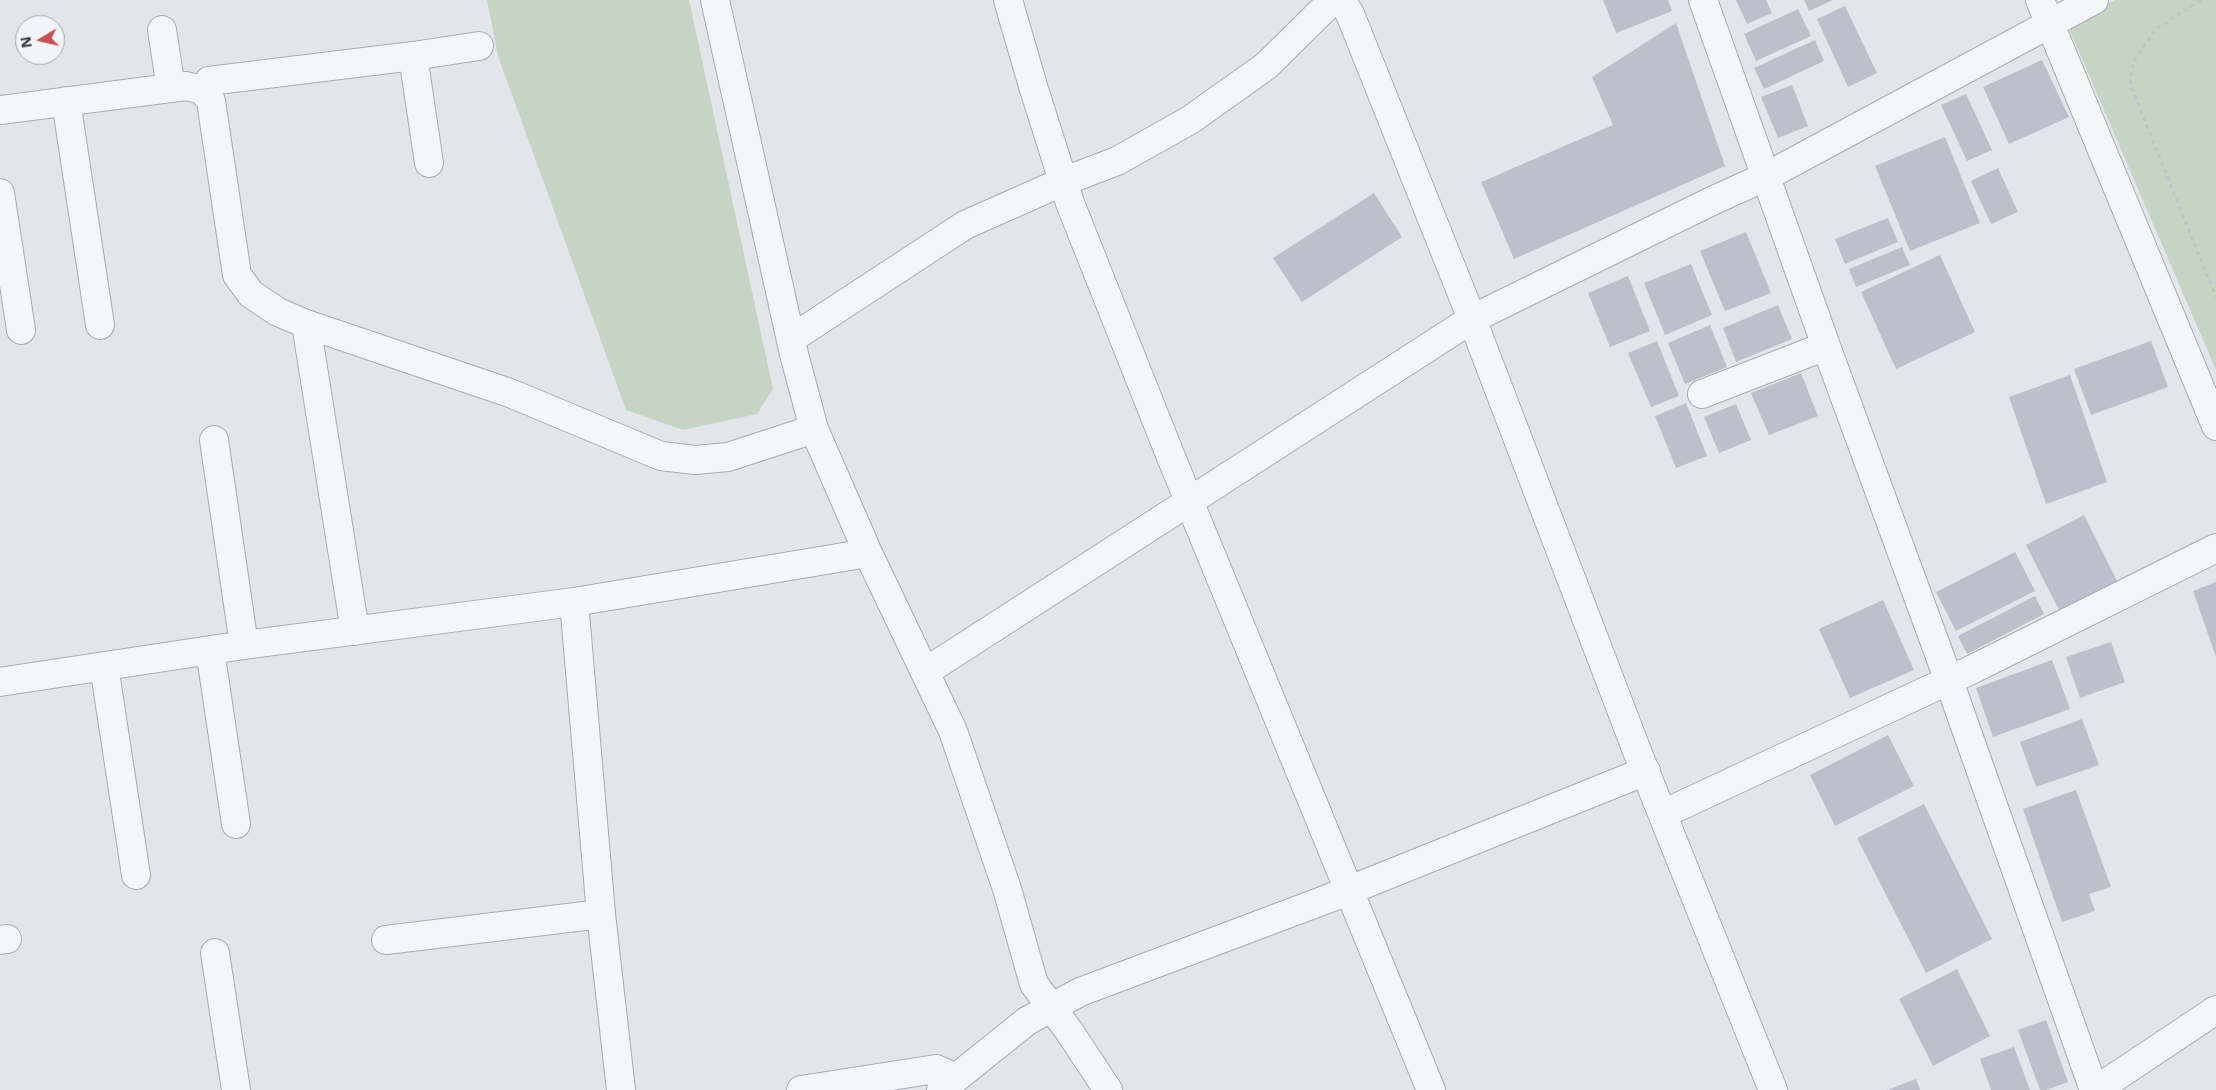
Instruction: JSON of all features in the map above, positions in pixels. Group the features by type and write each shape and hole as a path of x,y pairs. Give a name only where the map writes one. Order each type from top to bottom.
{"street":[{"path":"716,0 791,339 814,430 868,554 953,731 1008,889 1034,984 1069,1031 1108,1090"},
{"path":"1008,0 1062,182 1348,890 1431,1090"},
{"path":"791,339 965,225 1062,182 1117,161 1190,120 1266,66 1333,0"},
{"path":"1341,0 1350,14 1472,320 1646,771 1773,1090"},
{"path":"1703,0 2095,1090 2216,1010"},
{"path":"926,672 1472,320 1714,200 1767,176 2045,12 2094,0"},
{"path":"2045,12 2216,426"},
{"path":"162,30 186,88 211,101 237,275 251,294 278,312 306,324 510,393 661,456 695,460 728,457 814,430"},
{"path":"0,110 186,88 209,81 479,46"},
{"path":"413,56 429,163"},
{"path":"66,101 100,325"},
{"path":"0,193 21,330"},
{"path":"306,324 355,631"},
{"path":"1702,394 1826,346"},
{"path":"214,440 244,645"},
{"path":"1663,814 1949,681 2216,548"},
{"path":"0,682 244,645 574,602 868,554"},
{"path":"574,602 601,914 621,1090"},
{"path":"210,650 236,824"},
{"path":"104,666 136,875"},
{"path":"801,1090 936,1070 948,1084 1027,1021 1080,992 1348,890 1646,771"},
{"path":"386,940 601,914"},
{"path":"215,953 236,1090"}],"path":[{"path":"2201,0 2156,30 2133,62 2130,84 2216,297"}],"green space":[{"path":"487,0 689,0 773,389 757,414 683,430 626,410 498,56"},
{"path":"2115,0 2216,0 2216,370 2067,24"}],"building":[{"path":"1603,0 1668,0 1672,11 1616,33"},
{"path":"1736,0 1766,0 1772,13 1747,24"},
{"path":"1804,0 1833,0 1809,11"},
{"path":"1845,6 1877,73 1848,87 1817,19"},
{"path":"1798,9 1811,36 1756,61 1744,34"},
{"path":"1676,23 1725,166 1514,259 1481,182 1613,125 1592,77"},
{"path":"1815,40 1824,61 1764,89 1754,68"},
{"path":"2042,60 2069,117 2009,144 1983,87"},
{"path":"1792,85 1808,126 1778,138 1761,97"},
{"path":"1966,94 1992,150 1967,161 1941,105"},
{"path":"1945,137 1980,223 1910,251 1875,166"},
{"path":"1998,168 2018,212 1991,224 1971,181"},
{"path":"1374,193 1402,237 1302,302 1273,258"},
{"path":"1888,218 1898,242 1845,264 1835,239"},
{"path":"1746,232 1771,293 1725,311 1700,251"},
{"path":"1902,247 1910,265 1856,287 1849,269"},
{"path":"1940,255 1975,332 1896,369 1861,292"},
{"path":"1691,264 1712,315 1665,335 1644,283"},
{"path":"1628,276 1650,331 1610,347 1588,293"},
{"path":"1778,305 1792,339 1736,362 1723,328"},
{"path":"1710,325 1727,367 1685,384 1668,343"},
{"path":"1657,341 1679,396 1651,407 1628,353"},
{"path":"2151,341 2168,387 2091,415 2074,369"},
{"path":"1801,373 1818,416 1769,435 1751,393"},
{"path":"2070,375 2107,482 2046,504 2009,397"},
{"path":"1686,403 1707,456 1676,468 1655,416"},
{"path":"1736,404 1751,440 1719,453 1704,417"},
{"path":"2084,515 2119,585 2061,614 2026,545"},
{"path":"2015,552 2035,591 1956,631 1936,592"},
{"path":"2216,582 2216,657 2193,591"},
{"path":"2035,596 2044,614 1967,654 1958,636"},
{"path":"1883,600 1914,670 1850,698 1819,629"},
{"path":"2111,642 2125,682 2080,698 2066,657"},
{"path":"2052,660 2070,709 1993,737 1976,688"},
{"path":"2082,719 2099,765 2036,787 2020,742"},
{"path":"1888,735 1914,786 1835,826 1810,775"},
{"path":"2076,790 2111,887 2089,894 2095,911 2062,922 2023,809"},
{"path":"1924,804 1992,939 1926,973 1857,838"},
{"path":"1957,969 1990,1036 1933,1066 1899,999"},
{"path":"2046,1020 2068,1082 2046,1090 2040,1090 2018,1030"},
{"path":"2014,1047 2030,1090 1991,1090 1980,1059"},
{"path":"1916,1079 1920,1090 1887,1090"}]}
